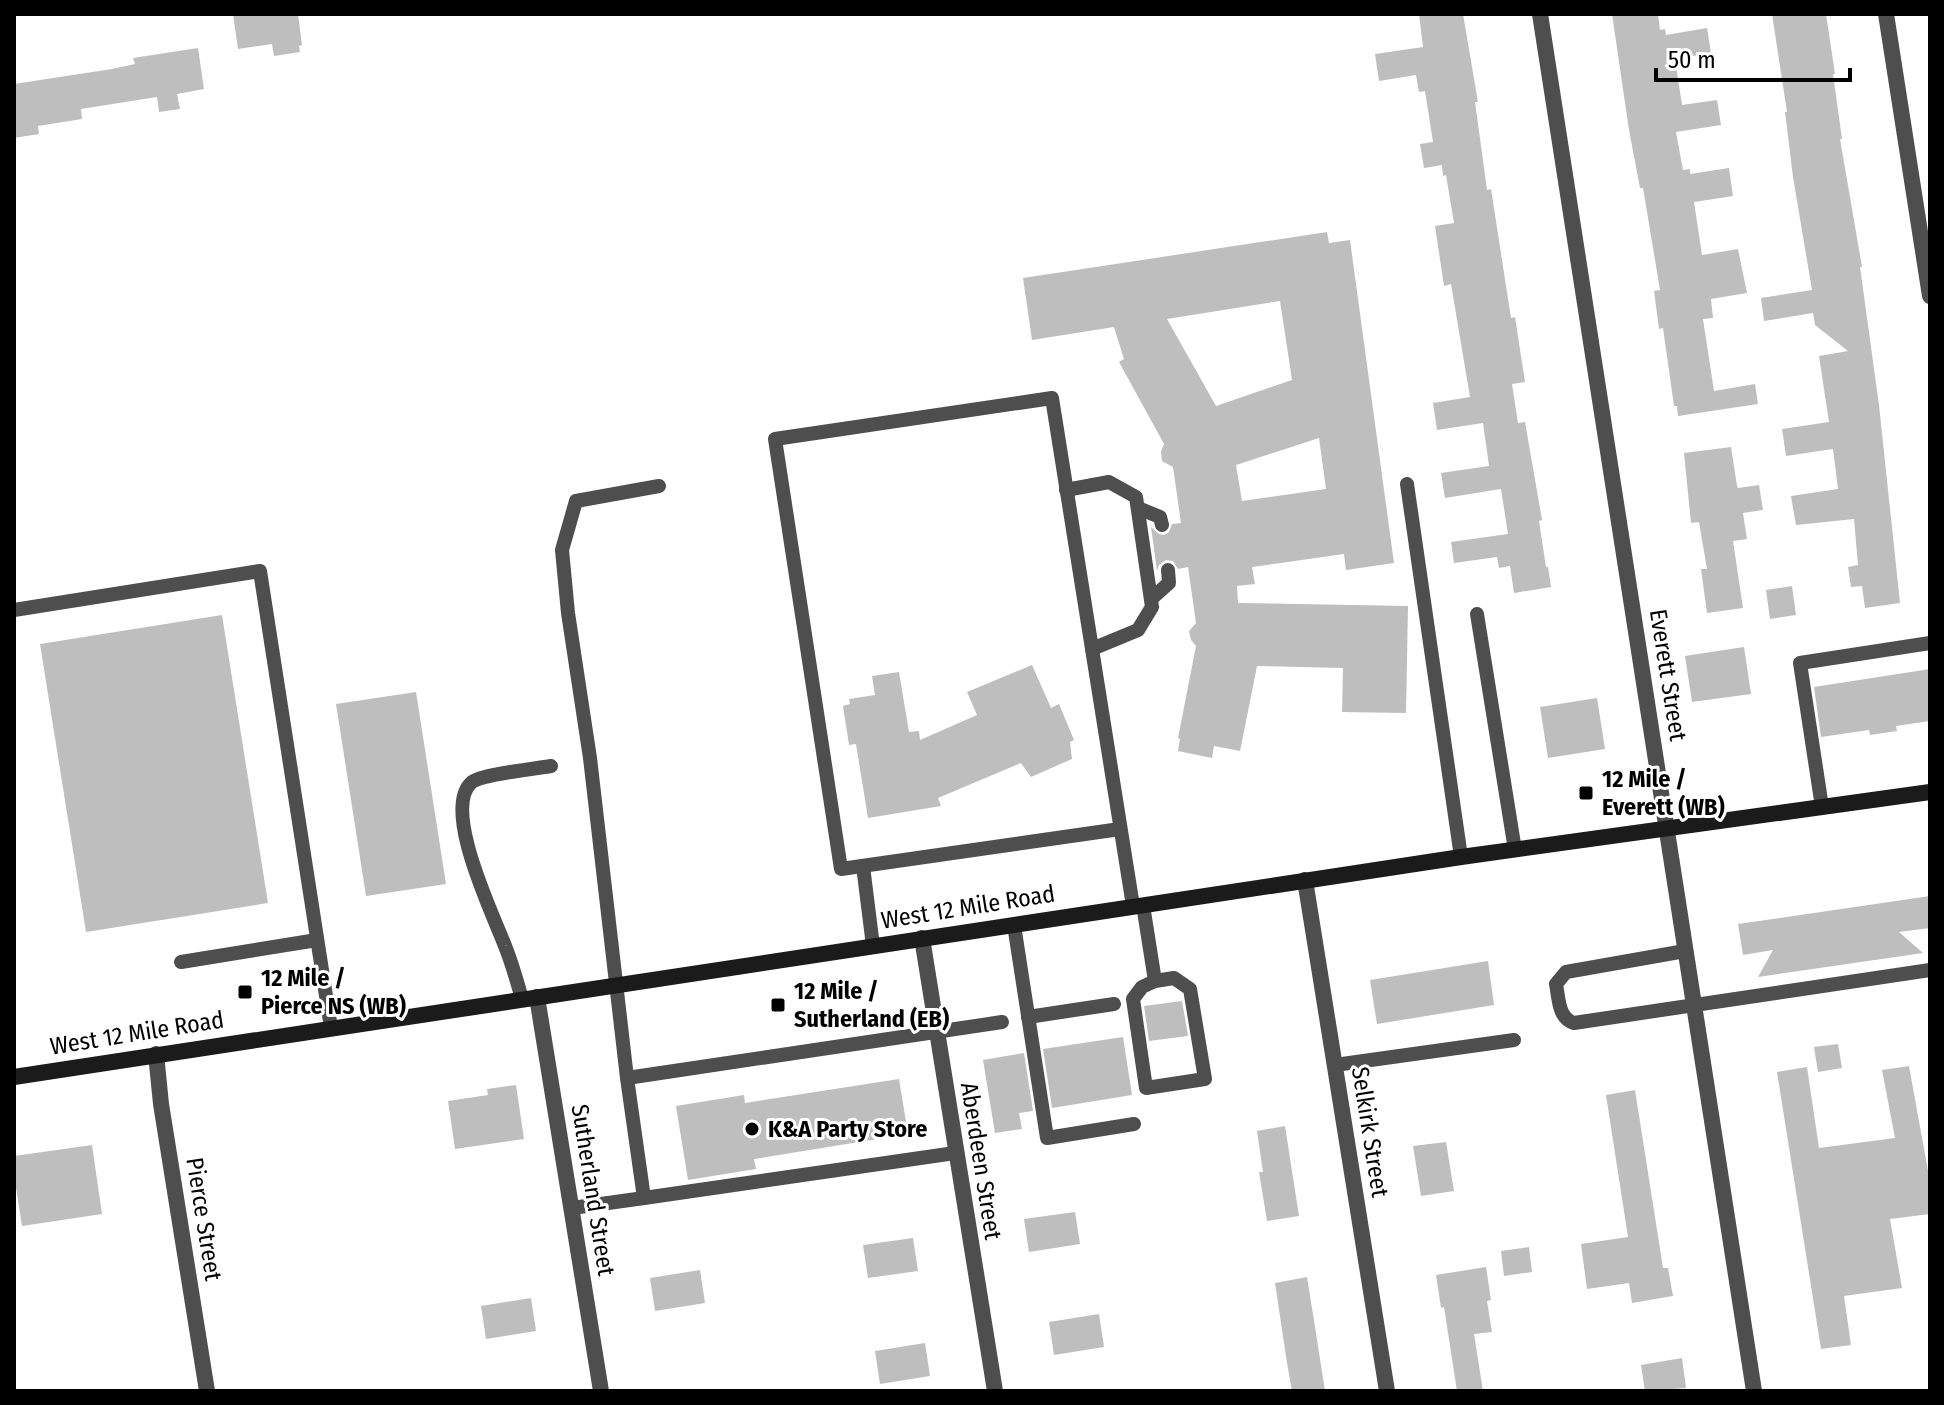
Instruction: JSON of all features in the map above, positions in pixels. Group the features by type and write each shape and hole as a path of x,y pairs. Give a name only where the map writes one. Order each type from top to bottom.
{"main road":[{"name":"West 12 Mile Road","path":"14,1077 1305,880 1930,792"}],"street":[{"name":"Everett Street","path":"1540,14 1754,1391"},
{"path":"1886,14 1930,296"},
{"name":"Selkirk Street","path":"1305,880 1387,1391"},
{"name":"Aberdeen Street","path":"922,938 995,1391"},
{"name":"Sutherland Street","path":"530,998 572,1208 601,1391"},
{"name":"Pierce Street","path":"156,1054 161,1104 207,1391"}],"lane":[{"path":"1120,829 841,869 775,439 1052,398 1120,829 1155,981"},
{"path":"1066,490 1109,482 1136,497 1138,508 1152,607 1138,630 1092,649"},
{"path":"1407,484 1461,857"},
{"path":"644,1198 562,550 576,501 659,486"},
{"path":"1138,508 1160,517 1162,525"},
{"path":"1151,599 1169,583 1168,570"},
{"path":"14,610 260,571 331,1028"},
{"path":"1477,614 1515,850"},
{"path":"1822,807 1800,663 1930,643"},
{"path":"530,998 476,875 462,811 463,792 474,780 551,766"},
{"path":"863,866 873,946"},
{"path":"1014,925 1047,1138 1134,1124"},
{"path":"181,962 317,940"},
{"path":"1685,951 1566,972 1556,984 1561,1014 1566,1021 1574,1023 1930,970"},
{"path":"1174,978 1190,989 1205,1079 1146,1088 1133,999 1142,987 1155,981 1174,978"},
{"path":"1028,1017 1114,1004"},
{"path":"627,1078 1002,1022"},
{"path":"1335,1065 1514,1040"},
{"path":"572,1208 955,1153"}],"building":[{"path":"233,14 298,14 300,52 274,56 272,44 238,49"},
{"path":"1419,14 1463,14 1478,102 1475,102 1487,190 1491,189 1511,318 1515,317 1525,382 1512,384 1518,423 1525,422 1551,587 1514,593 1510,566 1499,568 1497,557 1454,563 1451,542 1508,534 1501,489 1445,498 1441,473 1489,466 1483,423 1437,430 1433,403 1470,397 1451,284 1444,286 1435,226 1454,223 1442,165 1424,168 1420,144 1433,142 1425,91 1419,92 1416,75 1379,81 1375,54 1423,47"},
{"path":"1612,14 1658,14 1660,30 1665,29 1666,35 1707,28 1711,53 1675,59 1682,105 1717,100 1721,125 1676,132 1683,170 1690,169 1690,174 1729,168 1733,196 1694,202 1702,255 1738,249 1747,293 1711,299 1713,318 1703,319 1714,391 1755,384 1758,404 1678,416 1677,406 1674,406 1663,328 1659,329 1654,291 1660,290 1643,188 1640,188 1629,130"},
{"path":"1772,14 1826,14 1840,139 1862,267 1900,603 1865,608 1862,586 1851,587 1848,567 1858,565 1854,519 1796,525 1791,496 1838,489 1833,449 1786,456 1782,429 1829,422 1819,356 1848,351 1815,325 1813,313 1764,321 1761,298 1812,290 1793,177"},
{"path":"198,48 204,89 177,94 180,109 159,112 157,97 81,109 82,119 38,126 39,134 14,138 14,84 112,69 135,64 133,58"},
{"path":"1327,232 1329,243 1350,240 1394,563 1346,570 1344,554 1252,567 1255,584 1237,586 1238,603 1408,606 1406,713 1342,712 1343,668 1257,666 1240,751 1214,746 1212,758 1178,751 1196,646 1189,631 1196,623 1188,567 1178,569 1173,561 1166,560 1157,571 1151,527 1164,535 1172,524 1181,523 1173,467 1162,461 1164,444 1119,362 1124,359 1114,327 1032,340 1023,278","holes":["1280,301 1292,380 1216,406 1167,319","1319,438 1326,489 1242,501 1236,465"]},
{"path":"1731,447 1738,488 1759,485 1763,510 1743,513 1747,539 1733,541 1743,608 1707,613 1701,569 1707,569 1699,522 1691,523 1684,453"},
{"path":"1792,586 1796,615 1770,619 1766,590"},
{"path":"222,615 268,903 86,932 40,644"},
{"path":"1744,647 1751,694 1692,702 1685,656"},
{"path":"1032,665 1051,708 1059,704 1074,740 1070,742 1072,759 1031,777 1021,763 938,798 941,806 868,818 856,744 849,745 843,706 850,704 849,699 875,695 872,676 899,672 909,732 919,731 920,740 977,715 967,692"},
{"path":"1930,669 1930,721 1896,726 1897,731 1870,735 1869,730 1821,737 1814,687"},
{"path":"416,692 446,884 366,896 336,704"},
{"path":"1597,698 1605,749 1548,758 1540,707"},
{"path":"1930,896 1930,928 1899,932 1923,953 1758,977 1773,950 1743,955 1738,924"},
{"path":"1488,961 1494,1005 1377,1024 1370,980"},
{"path":"1182,1001 1188,1036 1149,1041 1144,1006"},
{"path":"1123,1037 1132,1095 1052,1108 1043,1049"},
{"path":"1838,1044 1842,1068 1818,1072 1814,1047"},
{"path":"1024,1053 1033,1111 1019,1113 1022,1129 995,1133 983,1060"},
{"path":"1909,1066 1930,1182 1930,1214 1890,1219 1902,1288 1844,1296 1851,1345 1821,1349 1777,1072 1807,1067 1819,1148 1895,1138 1882,1070"},
{"path":"899,1079 908,1134 754,1159 756,1169 688,1180 676,1106 744,1095 745,1103"},
{"path":"516,1085 524,1139 455,1149 448,1101 488,1095 487,1089"},
{"path":"1635,1090 1663,1268 1668,1268 1673,1296 1632,1303 1629,1283 1587,1289 1581,1244 1628,1237 1606,1095"},
{"path":"1285,1126 1299,1216 1267,1221 1259,1172 1263,1172 1257,1131"},
{"path":"1446,1142 1454,1191 1421,1196 1413,1146"},
{"path":"92,1145 102,1214 22,1226 14,1156"},
{"path":"1075,1212 1080,1244 1029,1252 1024,1219"},
{"path":"913,1238 918,1271 868,1278 863,1245"},
{"path":"1529,1247 1532,1272 1504,1276 1501,1251"},
{"path":"1486,1267 1492,1332 1474,1334 1483,1391 1457,1391 1436,1275"},
{"path":"700,1270 705,1303 655,1311 650,1278"},
{"path":"1307,1277 1325,1391 1292,1391 1287,1363 1275,1283"},
{"path":"531,1298 536,1331 486,1339 481,1306"},
{"path":"1099,1314 1104,1347 1054,1355 1049,1322"},
{"path":"925,1343 930,1376 880,1384 875,1351"},
{"path":"1682,1358 1686,1388 1645,1391 1641,1365"}],"place":[{"name":"12 Mile / Everett (WB)","path":"1586,793"},
{"name":"12 Mile / Pierce NS (WB)","path":"245,992"},
{"name":"12 Mile / Sutherland (EB)","path":"778,1005"},
{"name":"K&A Party Store","path":"752,1129"}]}
